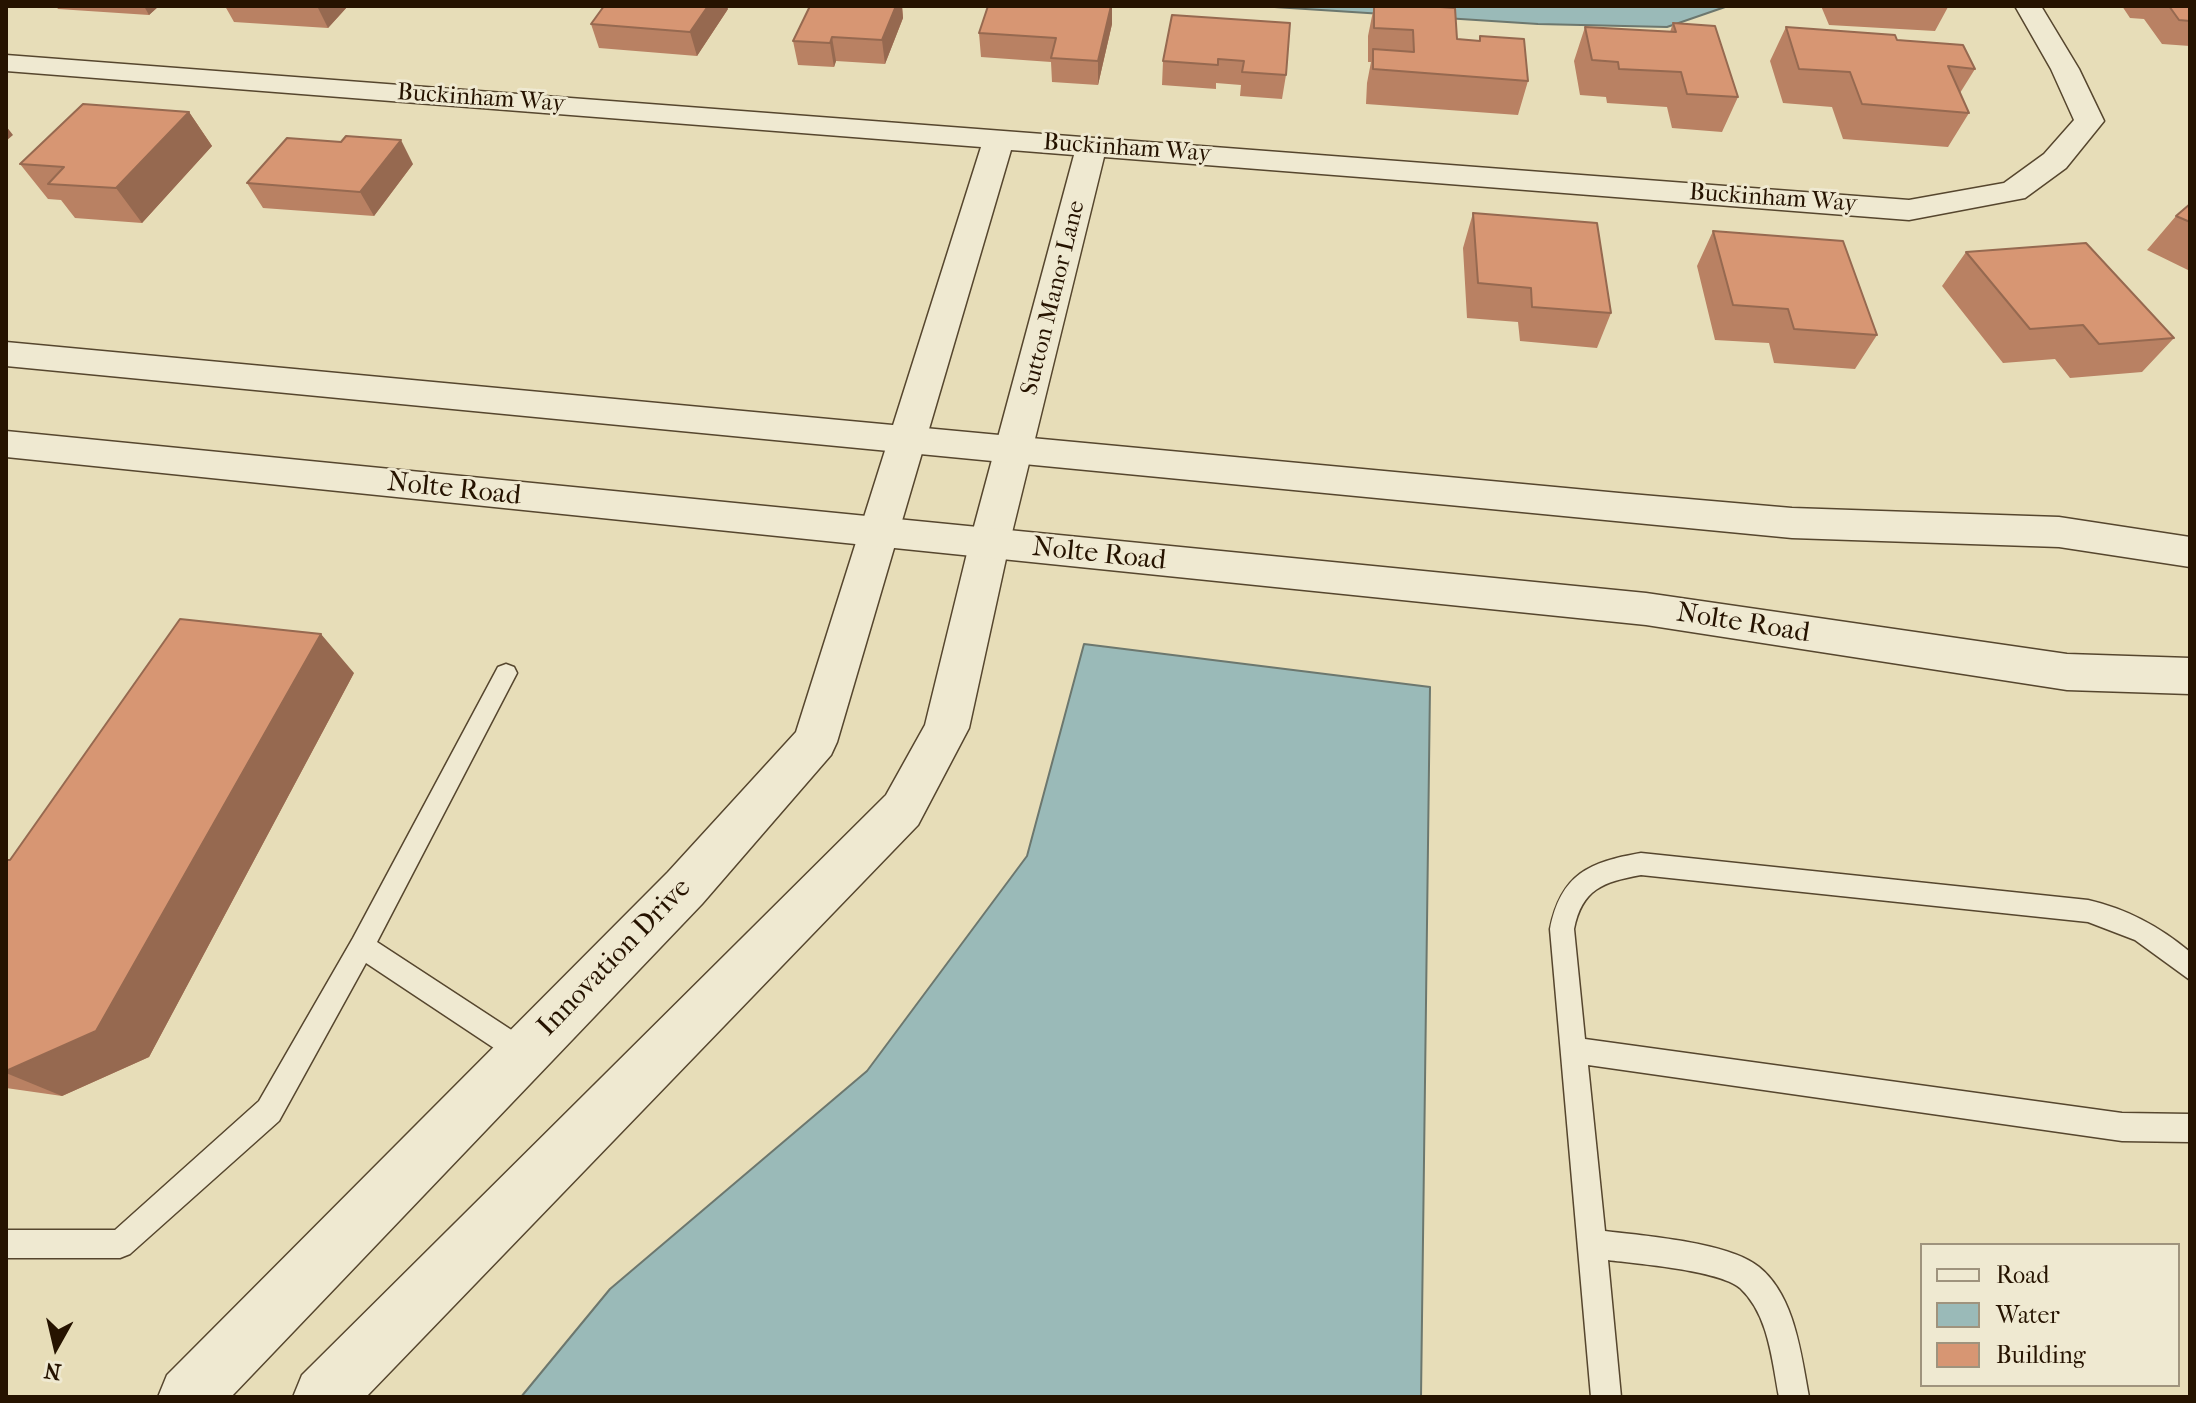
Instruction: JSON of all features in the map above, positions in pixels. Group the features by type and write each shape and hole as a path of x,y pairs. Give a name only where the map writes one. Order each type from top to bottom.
{"street":[{"name":"Buckinham Way","path":"6,63 1909,210 2014,191 2055,161 2089,121 2065,69 2028,6"},
{"path":"909,439 999,139"},
{"name":"Sutton Manor Lane","path":"1015,450 1092,146"},
{"path":"6,354 1776,522 2059,532 2190,552"},
{"name":"Innovation Drive","path":"189,1397 685,888 815,742 909,439"},
{"name":"Nolte Road","path":"6,444 1646,609 2067,672 2190,676"},
{"path":"324,1397 902,810 947,728 989,545 1015,450"}],"lane":[{"path":"6,1244 120,1244 269,1111 362,946 506,673"},
{"path":"1606,1397 1562,929 1565,906 1589,878 1611,869 1641,864 2088,911 2120,918 2131,924 2190,968"},
{"path":"362,946 524,1053"},
{"path":"1574,1050 2122,1127 2190,1128"},
{"path":"1591,1243 1716,1264 1746,1274 1763,1293 1775,1316 1794,1397"}],"water":[{"path":"1259,6 1728,6 1667,27 1538,24"},
{"path":"1084,644 1430,687 1421,1397 521,1397 610,1289 867,1071 1027,856"}],"building":[{"path":"604,6 708,6 690,32 591,24"},
{"path":"810,6 896,6 882,40 832,37 830,43 793,41"},
{"path":"988,6 1111,6 1098,61 1051,58 1056,38 979,33"},
{"path":"1374,6 1455,8 1457,39 1480,41 1480,36 1524,39 1528,81 1373,69 1373,49 1414,52 1413,30 1374,28"},
{"path":"2169,6 2190,6 2190,21 2179,20"},
{"path":"1172,15 1290,23 1286,75 1242,72 1244,61 1218,59 1218,65 1163,61"},
{"path":"1673,23 1715,26 1738,97 1687,94 1681,72 1619,69 1618,62 1592,60 1585,27 1676,32"},
{"path":"1786,27 1895,35 1897,40 1963,45 1975,69 1948,66 1969,113 1862,104 1850,72 1799,69"},
{"path":"83,104 189,112 116,188 48,184 64,167 20,164"},
{"path":"346,136 401,140 360,192 247,183 287,138 341,142"},
{"path":"2190,204 2190,222 2176,216"},
{"path":"1473,213 1597,223 1611,313 1532,307 1531,288 1478,283"},
{"path":"1713,231 1843,241 1877,335 1794,329 1788,309 1733,305"},
{"path":"2086,243 2174,338 2099,344 2083,325 2030,329 1966,252"},
{"path":"180,619 321,634 96,1031 6,1071 6,860 10,860"}]}
